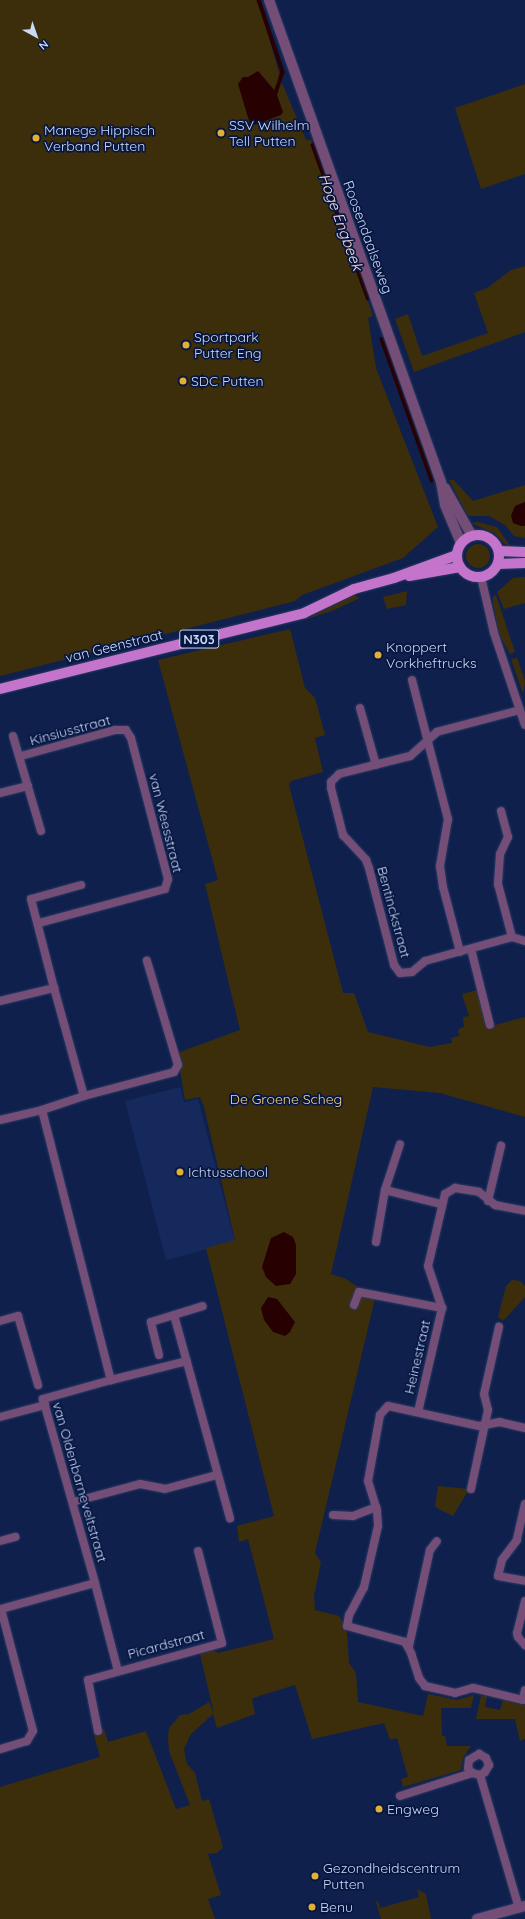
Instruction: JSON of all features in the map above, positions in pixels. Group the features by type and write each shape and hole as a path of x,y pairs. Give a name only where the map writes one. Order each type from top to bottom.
{"main road":[{"path":"472,536 488,537 499,551 498,564 492,572 482,577 469,575 460,567 457,555 461,543 472,536"},
{"path":"499,551 525,552"},
{"name":"van Geenstraat","path":"0,689 304,613 344,592 394,578 457,555"},
{"path":"498,564 525,563"},
{"name":"van Geenstraat","path":"394,578 460,567"}],"street":[{"name":"Roosendaalseweg","path":"268,0 442,482 472,536"},
{"name":"Roosendaalseweg","path":"442,482 445,505 461,543"},
{"path":"482,577 496,640 525,725"},
{"path":"412,680 448,819 440,866 443,887 460,952"},
{"path":"360,708 376,765"},
{"name":"Bentinckstraat","path":"512,937 425,961 412,972 405,974 400,973 394,965 369,868 366,860 343,834 331,788 331,782 339,774 410,756 437,732 520,710"},
{"name":"Kinsiusstraat","path":"21,756 115,730 126,730"},
{"name":"van Weesstraat","path":"39,923 165,888 168,879 131,738 126,730"},
{"name":"Kinsiusstraat","path":"13,736 21,756 40,830"},
{"path":"0,793 28,786"},
{"path":"500,811 508,837 500,854 498,884 512,937 525,941"},
{"path":"81,885 31,899 39,923 54,988 84,1096"},
{"path":"471,949 490,1024"},
{"path":"0,1120 42,1110 84,1096 174,1072 178,1066 147,961"},
{"path":"0,1002 54,988"},
{"path":"42,1110 111,1380 187,1361"},
{"path":"376,1242 385,1190 400,1144"},
{"path":"488,1201 501,1146"},
{"name":"Heinestraat","path":"418,1412 442,1308 428,1266 441,1204 445,1194 455,1188 479,1192 488,1201 495,1205 525,1211"},
{"path":"385,1190 441,1204"},
{"name":"Heinestraat","path":"354,1305 358,1292 442,1308"},
{"path":"159,1355 151,1322 203,1306"},
{"path":"174,1315 230,1518"},
{"path":"0,1321 18,1316 38,1385"},
{"path":"471,1489 488,1410 484,1394 499,1327"},
{"name":"van Oldenbarneveltstraat","path":"0,1749 27,1741 32,1731 1,1610 95,1583 43,1399 111,1380"},
{"path":"0,1416 45,1404"},
{"path":"409,1646 400,1639 347,1626 349,1615 364,1587 378,1526 376,1507 368,1480 380,1415 388,1406 485,1426 500,1422 525,1428"},
{"path":"73,1502 140,1484 165,1489 217,1475"},
{"path":"525,1504 517,1540 502,1560 498,1576 525,1581"},
{"path":"333,1515 353,1516 376,1507"},
{"path":"0,1541 15,1537"},
{"path":"437,1542 430,1550 409,1646 419,1678 425,1686 455,1693 473,1688 523,1700 525,1690"},
{"name":"Picardstraat","path":"98,1731 88,1680 222,1643 198,1551"},
{"name":"Picardstraat","path":"95,1583 118,1671"},
{"path":"525,1601 518,1633 518,1638 525,1646"},
{"path":"400,1796 476,1774 522,1907 477,1919"}],"shaded area":[{"path":"258,71 276,92 283,112 281,115 254,125 250,124 238,84 243,77 248,77"},
{"path":"525,502 525,526 521,526 513,523 511,516 515,506"},
{"name":"Ichtusschool","path":"180,1087 184,1102 198,1099 235,1242 166,1260 125,1101"},
{"path":"284,1232 293,1237 296,1245 296,1274 290,1284 276,1286 266,1277 262,1267 271,1238"},
{"path":"268,1297 277,1299 295,1322 290,1332 285,1336 273,1332 264,1320 261,1308"}],"green space":[{"name":"Sportpark Putter Eng","path":"0,0 258,0 282,83 306,140 311,140 373,316 368,318 376,368 438,527 403,558 302,595 295,601 0,676"},
{"path":"525,84 525,174 481,189 455,108"},
{"path":"525,266 525,332 414,372 395,319 408,314 422,356 488,333 474,293 487,288 511,270"},
{"path":"449,480 454,480 473,501 525,485 525,502 515,506 521,526 525,526 525,538 514,536 505,525 489,516 468,516"},
{"path":"477,522 497,527 511,547 505,544 494,533 471,523"},
{"path":"478,544 483,545 489,551 489,561 483,567 478,568 473,567 467,561 466,556 467,551 473,545"},
{"path":"525,577 525,603 504,609 497,592 513,578"},
{"path":"407,591 406,605 387,609 383,597"},
{"path":"354,595 360,598 332,611 304,620"},
{"path":"496,595 515,652 510,654 499,634 493,602 493,596"},
{"name":"De Groene Scheg","path":"290,629 305,688 315,698 325,735 315,738 323,772 291,781 289,785 343,993 354,993 368,1032 430,1047 452,1043 451,1038 459,1036 458,1029 464,1027 463,1017 469,1016 462,994 477,990 488,1027 525,1017 525,1117 440,1093 373,1087 331,1274 346,1279 375,1298 315,1553 321,1562 314,1596 315,1610 339,1616 341,1619 347,1633 349,1663 356,1673 358,1702 423,1716 428,1694 457,1700 474,1695 471,1708 441,1708 442,1736 445,1736 447,1746 471,1746 463,1758 461,1770 403,1787 401,1779 408,1777 397,1738 390,1740 384,1723 312,1739 295,1685 259,1696 252,1699 255,1714 217,1728 213,1714 191,1734 184,1749 187,1764 195,1773 202,1801 209,1799 223,1847 217,1853 208,1854 221,1895 208,1899 215,1919 0,1919 0,1787 100,1757 93,1732 104,1729 108,1742 146,1731 176,1809 190,1805 169,1751 168,1738 169,1728 180,1715 189,1714 209,1702 214,1714 200,1654 214,1650 218,1653 274,1639 248,1539 239,1542 237,1526 274,1516 206,1248 235,1240 204,1107 200,1097 185,1100 177,1053 240,1030 205,884 218,880 158,660"},
{"path":"517,658 525,681 523,694 511,659"},
{"path":"512,1280 520,1281 525,1286 525,1297 503,1321 498,1317 506,1286"},
{"path":"438,1486 469,1489 453,1516 435,1507"},
{"path":"481,1696 487,1696 485,1707 500,1710 503,1700 525,1705 525,1739 520,1741 515,1719 476,1719"},
{"path":"417,1889 426,1894 431,1919 381,1919 376,1902 378,1901 380,1908 419,1897"}],"waterway":[{"name":"Hoge Engbeek","path":"259,0 283,72 275,96"},
{"name":"Hoge Engbeek","path":"313,145 368,298"},
{"name":"Hoge Engbeek","path":"382,339 432,480"}],"place":[{"name":"SSV Wilhelm Tell Putten","path":"221,133"},
{"name":"Manege Hippisch Verband Putten","path":"36,138"},
{"name":"Sportpark Putter Eng","path":"186,345"},
{"name":"SDC Putten","path":"183,381"},
{"name":"Knoppert Vorkheftrucks","path":"378,655"},
{"name":"Ichtusschool","path":"180,1172"},
{"name":"Engweg","path":"379,1809"},
{"name":"Gezondheidscentrum Putten","path":"315,1876"},
{"name":"Benu","path":"312,1907"}]}
